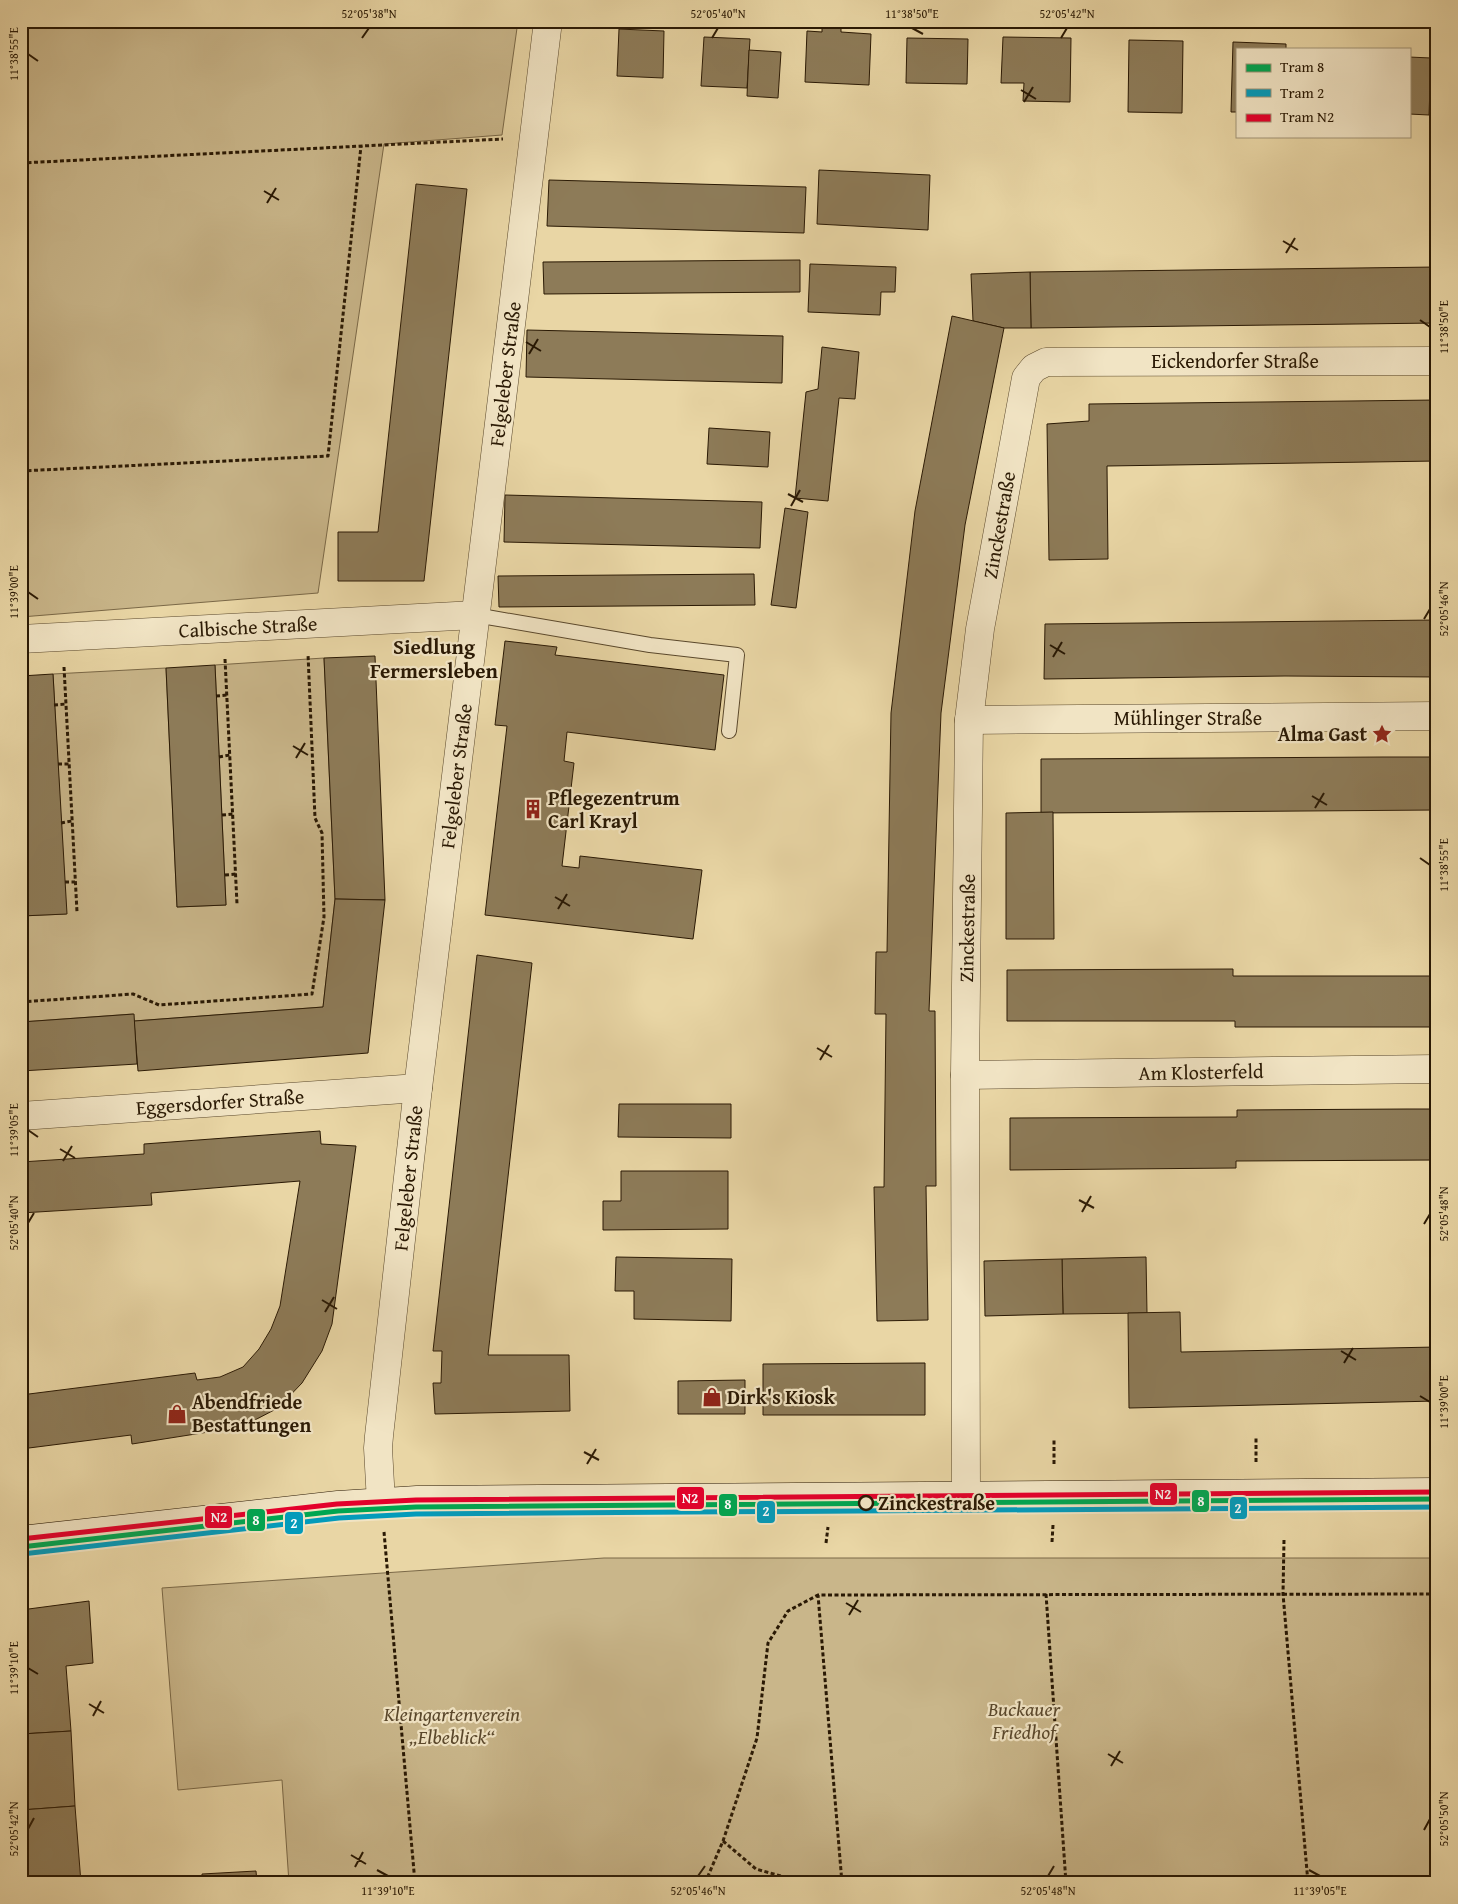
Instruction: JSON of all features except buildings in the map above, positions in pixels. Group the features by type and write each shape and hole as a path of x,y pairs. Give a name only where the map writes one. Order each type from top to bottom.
{"street":[{"name":"Felgeleber Straße","path":"381,1502 379,1436 418,1088 548,21"},
{"name":"Eickendorfer Straße","path":"1034,368 1046,362 1437,360"},
{"name":"Zinckestraße","path":"966,1495 965,1075 969,720 980,629 1026,378 1034,368"},
{"name":"Calbische Straße","path":"21,639 475,615"},
{"name":"Mühlinger Straße","path":"969,720 1437,716"},
{"name":"Am Klosterfeld","path":"965,1075 1437,1069"},
{"name":"Eggersdorfer Straße","path":"21,1116 418,1088"},
{"path":"21,1540 338,1505 417,1500 1437,1492"}],"lane":[{"path":"475,615 650,645 737,655 729,731"}],"path":[{"path":"21,163 534,137"},
{"path":"21,471 328,456 361,146"},
{"path":"21,1002 133,994 159,1006 312,994 324,917 322,833 315,818 307,624"},
{"path":"224,628 237,904"},
{"path":"63,637 76,912"},
{"path":"216,696 227,695"},
{"path":"54,705 66,704"},
{"path":"219,757 230,756"},
{"path":"58,764 69,764"},
{"path":"222,815 233,814"},
{"path":"61,822 72,821"},
{"path":"225,875 236,874"},
{"path":"64,882 75,882"},
{"path":"1256,1438 1256,1465"},
{"path":"381,1502 415,1883"},
{"path":"826,1543 828,1527"},
{"path":"1284,1540 1283,1594 1308,1883"},
{"path":"1046,1594 1066,1883"},
{"path":"705,1883 723,1840 757,1738 768,1643 788,1611 818,1595 1437,1594"},
{"path":"818,1595 842,1883"},
{"path":"723,1840 756,1869 788,1878 842,1877"}],"green space":[{"path":"21,21 518,21 502,135 384,144 318,593 21,617"},
{"path":"324,658 335,899 323,1007 134,1021 133,1014 21,1022 21,916 66,914 53,674 166,668 177,907 226,905 215,665"},
{"name":"Buckauer Friedhof","path":"604,1558 1437,1558 1437,1883 289,1883 282,1780 178,1790 162,1588"}],"tram line":[{"name":"N2","path":"21,1539 337,1504 416,1500 1437,1492"},
{"name":"8","path":"21,1547 338,1511 416,1507 1437,1499"},
{"name":"2","path":"22,1554 339,1518 416,1514 1437,1507"}],"place":[{"name":"Alma Gast","path":"1382,734"},
{"name":"Pflegezentrum Carl Krayl","path":"533,809"},
{"name":"Dirk's Kiosk","path":"712,1397"},
{"name":"Abendfriede Bestattungen","path":"177,1414"},
{"name":"Zinckestraße","path":"866,1503"}],"district":[{"name":"Siedlung Fermersleben","path":"434,659"}],"park label":[{"name":"Kleingartenverein „Elbeblick“","path":"452,1726"}]}
